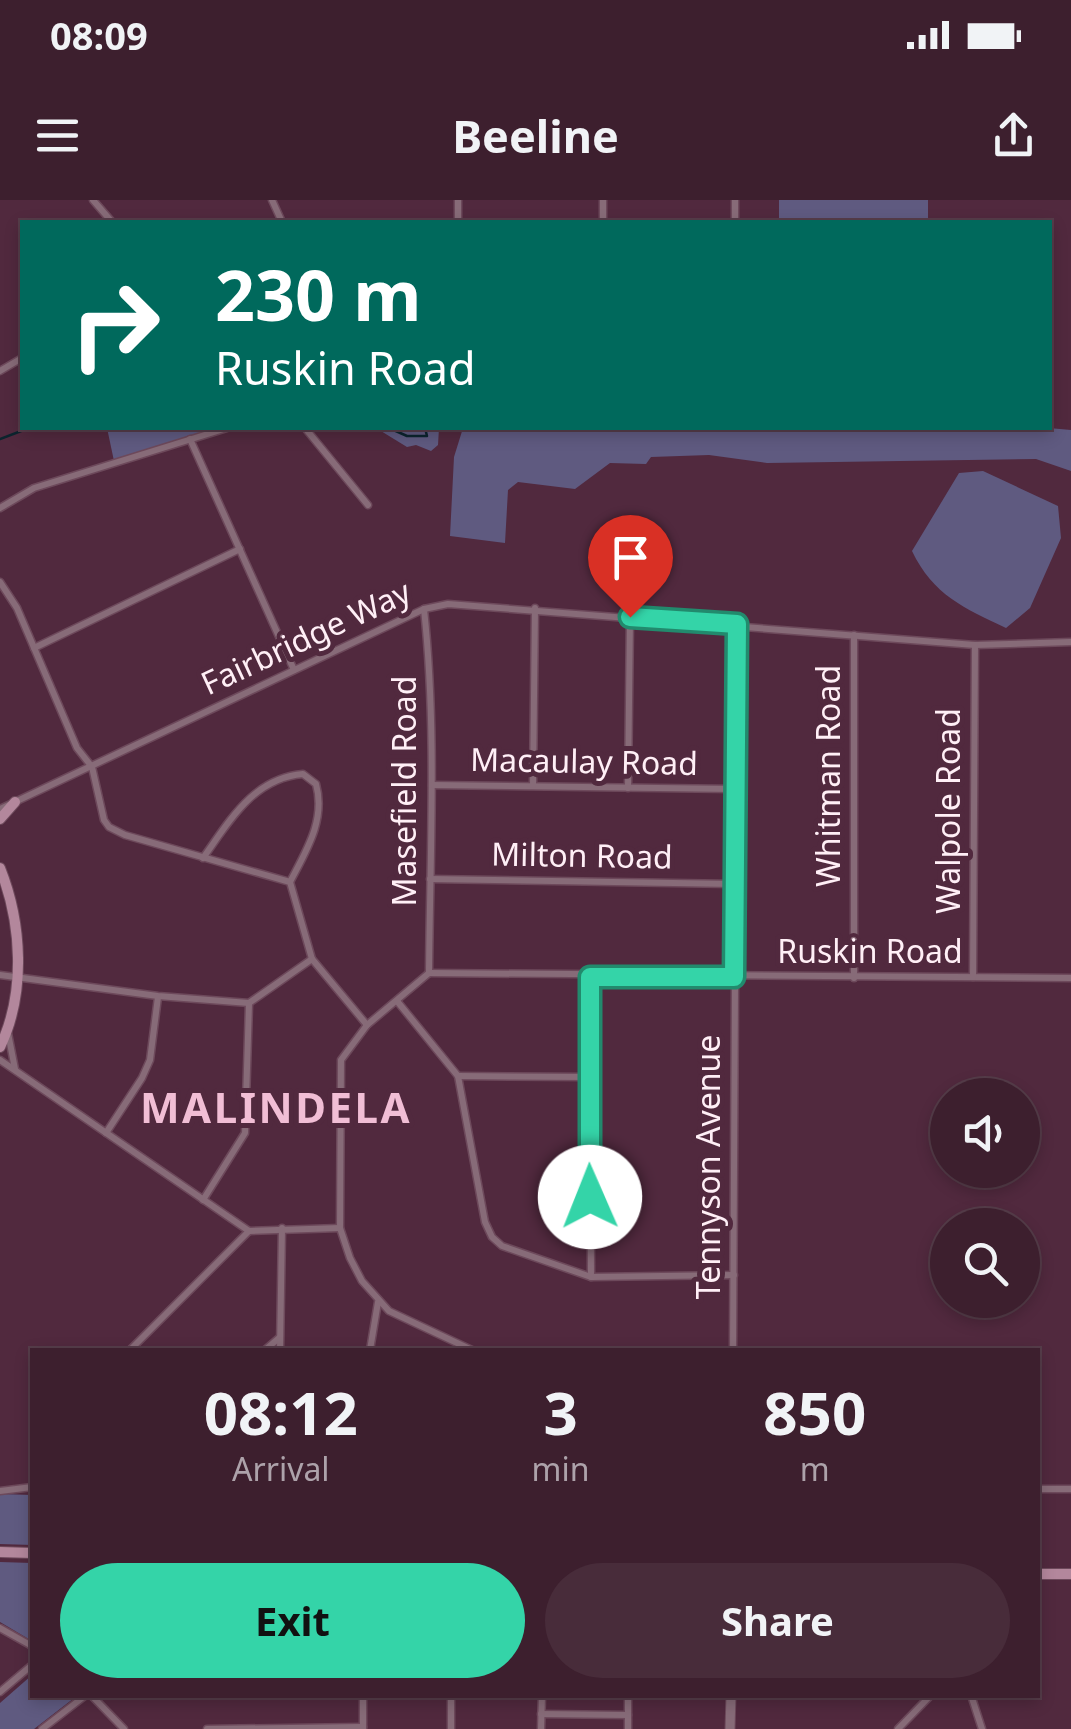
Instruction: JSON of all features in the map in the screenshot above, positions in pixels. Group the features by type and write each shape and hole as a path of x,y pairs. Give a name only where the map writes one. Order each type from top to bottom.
{"main road":[{"path":"0,819 15,802"},
{"path":"0,868 16,930 16,978 8,1031 0,1047"},
{"path":"0,1552 30,1554"},
{"path":"1040,1574 1071,1574"}],"street":[{"path":"93,200 110,220"},
{"path":"0,508 34,488 220,430"},
{"path":"307,430 368,505"},
{"path":"190,439 294,670"},
{"path":"34,648 240,549"},
{"path":"0,582 17,608 77,748 92,766 108,827 125,836 290,882"},
{"name":"Fairbridge Way","path":"0,808 424,608 464,603 974,645 1071,642"},
{"name":"Masefield Road","path":"424,608 430,658 432,785 429,974"},
{"path":"533,785 535,608"},
{"path":"628,788 630,617"},
{"name":"Tennyson Avenue","path":"733,1348 737,624"},
{"name":"Whitman Road","path":"854,635 854,978"},
{"name":"Walpole Road","path":"973,977 974,645"},
{"path":"203,858 249,796 292,775 303,774 316,784 318,817 314,835 290,882 312,959 367,1025"},
{"name":"Macaulay Road","path":"432,785 734,789"},
{"name":"Milton Road","path":"430,879 734,884"},
{"path":"0,975 249,1004 312,959"},
{"path":"429,974 367,1025 344,1052 340,1066 340,1228 350,1258 379,1300 400,1317 465,1348"},
{"name":"Ruskin Road","path":"429,974 1071,978"},
{"path":"590,977 591,1277"},
{"path":"106,1133 150,1060 158,996"},
{"path":"397,1001 458,1076 485,1222 492,1238 517,1254 591,1277 734,1275"},
{"path":"203,1200 245,1133 249,1004"},
{"path":"8,1031 16,1071"},
{"path":"0,1060 249,1231 340,1228"},
{"path":"458,1076 588,1077"},
{"path":"280,1348 282,1228"},
{"path":"132,1348 249,1231"},
{"path":"370,1348 379,1300"},
{"path":"268,1348 280,1338"},
{"path":"0,1491 30,1488"},
{"path":"1040,1488 1071,1489"},
{"path":"0,1628 30,1645"},
{"path":"0,1692 30,1667"},
{"path":"42,1729 85,1698"},
{"path":"92,1698 124,1729"},
{"path":"207,1729 363,1728 363,1698"},
{"path":"451,1698 451,1729"},
{"path":"541,1729 542,1698"},
{"path":"628,1698 628,1729"},
{"path":"730,1729 731,1698"},
{"path":"898,1729 928,1698"},
{"path":"972,1698 982,1729"},
{"path":"541,1714 628,1716"}],"shaded area":[{"path":"779,200 928,200 928,220 779,220"},
{"path":"107,430 214,430 114,461"},
{"path":"379,430 439,430 438,445 431,451 416,445 407,447"},
{"path":"462,430 1071,430 1071,471 1036,459 767,463 709,455 651,457 646,464 610,463 575,489 518,482 508,490 505,543 450,536 454,457"},
{"path":"983,471 1058,506 1061,538 1030,608 1006,628 940,589 912,551 959,473"},
{"path":"0,1494 30,1495 30,1545 0,1544"},
{"path":"0,1562 30,1563 30,1640 0,1622"},
{"path":"30,1677 30,1698 74,1698 34,1729 0,1729 0,1703"}],"waterway":[{"path":"0,439 24,430"},
{"path":"394,430 407,436 427,436 426,430"}],"district":[{"name":"MALINDELA","path":"276,1108"}],"route":[{"path":"590,1197 590,977 734,977 737,624 630,617"}]}
